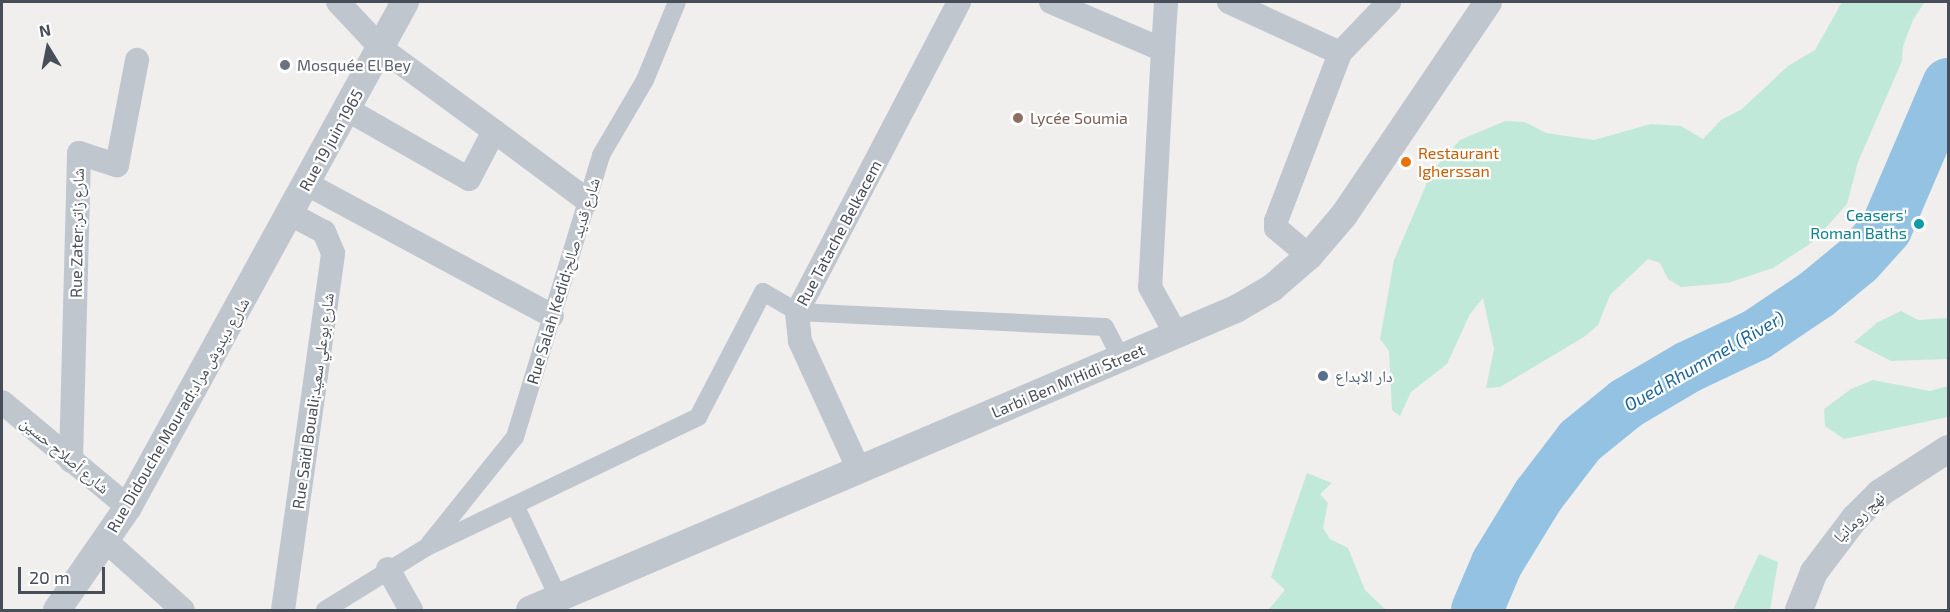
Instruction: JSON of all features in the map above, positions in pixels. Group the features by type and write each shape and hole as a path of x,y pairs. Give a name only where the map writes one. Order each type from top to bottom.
{"street":[{"path":"338,2 382,49 588,201"},
{"name":"Rue 19 juin 1965","path":"290,214 382,49 405,2"},
{"name":"Rue Salah Kedid;شارع قديد صالح","path":"427,547 515,437 601,155 645,80 676,2"},
{"name":"Rue Tatache Belkacem","path":"859,470 800,341 798,312 959,2"},
{"path":"1051,2 1163,50"},
{"path":"1166,2 1150,287 1176,334"},
{"path":"1229,2 1340,53"},
{"path":"1309,256 1276,228 1276,221 1340,53 1389,2"},
{"name":"Larbi Ben M'Hidi Street","path":"530,610 1121,358 1245,304 1272,288 1309,256 1344,215 1488,2"},
{"name":"Rue Zater;شارع زاتر","path":"71,461 79,153 117,165 137,60"},
{"path":"348,110 469,179 494,132"},
{"path":"307,184 552,316"},
{"name":"Rue Didouche Mourad;شارع ديدوش مراد","path":"57,610 128,507 290,214"},
{"name":"Rue Saïd Bouali;شارع بوعلي سعيد","path":"283,610 333,253 324,232 290,214"},
{"path":"325,610 427,547 698,417 763,292 798,312 1105,327 1121,358"},
{"name":"شارع أصلاح حسين","path":"2,402 128,507"},
{"name":"نهج رومانيا","path":"1799,610 1814,572 1855,518 1880,493 1948,449"},
{"path":"515,505 558,597"},
{"path":"106,541 183,610"},
{"path":"388,569 411,610"}],"green space":[{"path":"1842,2 1924,3 1913,20 1903,46 1902,61 1858,162 1847,204 1814,241 1773,268 1728,283 1681,287 1668,279 1660,263 1648,259 1610,295 1598,325 1584,337 1500,387 1486,388 1494,349 1483,298 1470,314 1447,364 1411,392 1400,416 1392,410 1389,351 1380,339 1394,260 1432,171 1460,140 1505,121 1525,122 1546,133 1594,140 1651,124 1681,126 1703,139 1721,120 1742,109 1788,66 1815,50"},
{"path":"1901,311 1918,320 1948,318 1948,359 1891,361 1854,342 1878,322"},
{"path":"1873,380 1930,391 1948,386 1948,417 1844,439 1825,426 1824,409 1851,389"},
{"path":"1307,473 1332,483 1320,494 1328,503 1323,528 1330,539 1348,548 1365,590 1386,610 1268,610 1285,590 1271,577"},
{"path":"1759,554 1778,562 1770,610 1733,610"}],"waterway":[{"name":"Oued Rhummel (River)","path":"1477,610 1497,563 1538,496 1580,441 1627,403 1688,367 1756,335 1817,294 1858,260 1886,229 1948,84"}],"place":[{"name":"Mosquée El Bey","path":"285,65"},
{"name":"Lycée Soumia","path":"1018,118"},
{"name":"Restaurant Igherssan","path":"1406,162"},
{"name":"Ceasers' Roman Baths","path":"1919,224"},
{"name":"دار الابداع","path":"1323,376"}]}
